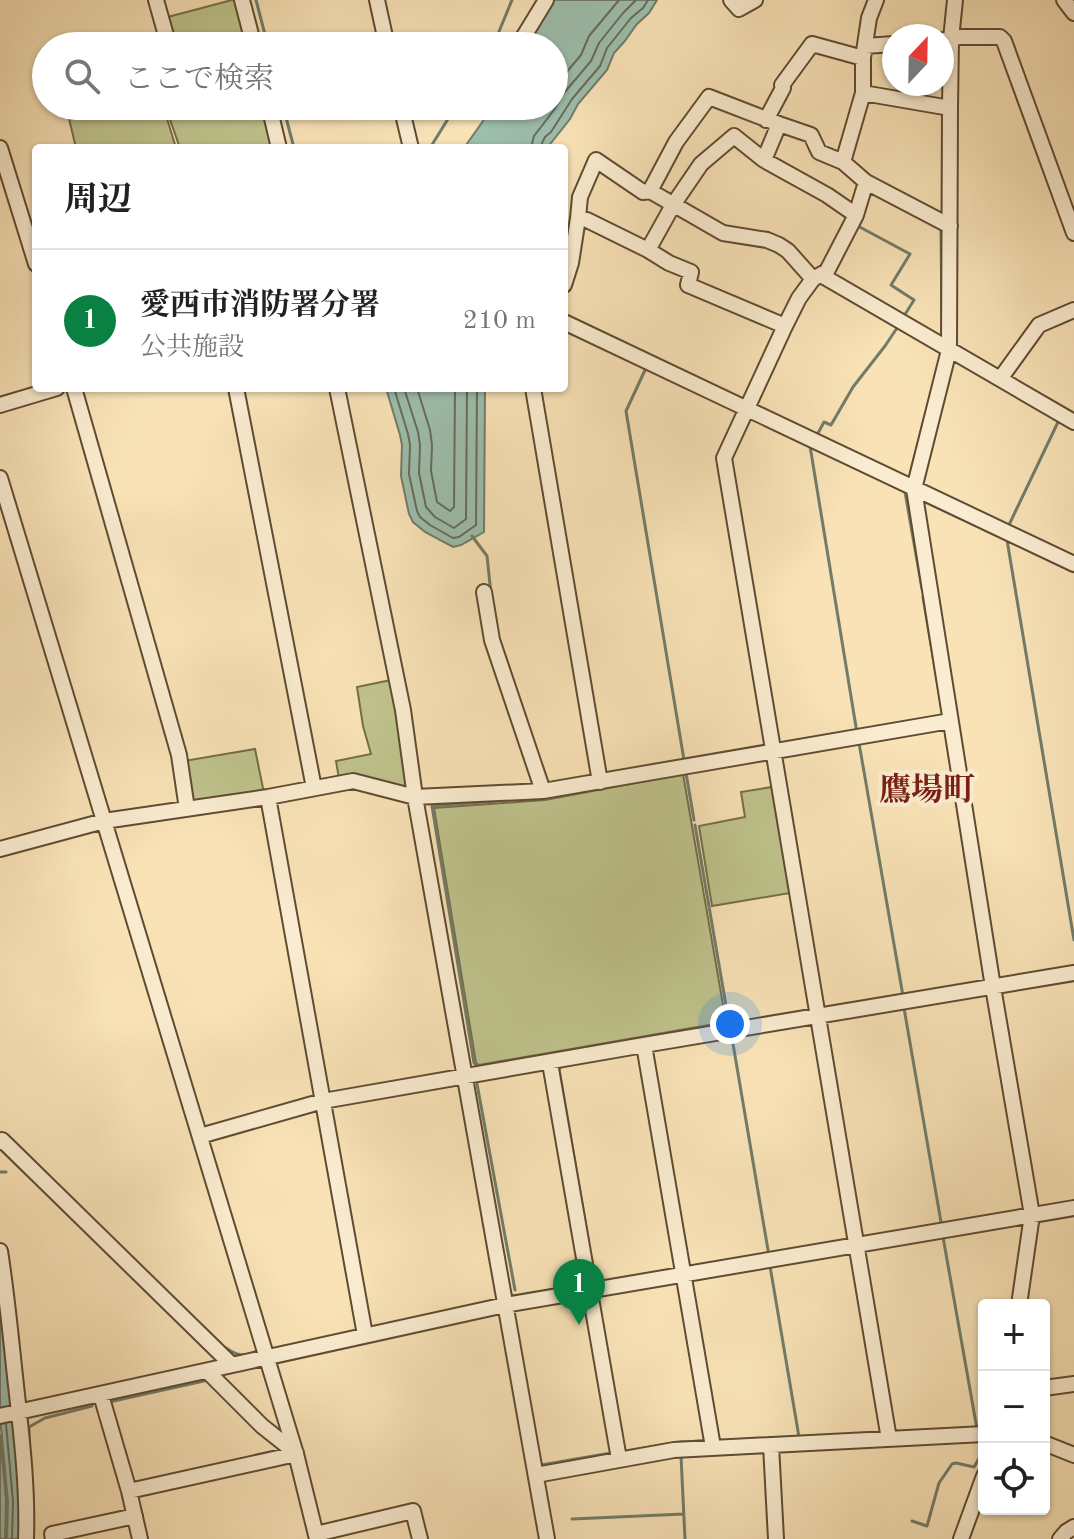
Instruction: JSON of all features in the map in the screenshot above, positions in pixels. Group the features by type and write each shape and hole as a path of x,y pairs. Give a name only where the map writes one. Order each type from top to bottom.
{"street":[{"path":"156,0 165,32"},
{"path":"242,0 249,32"},
{"path":"377,0 384,32"},
{"path":"532,0 536,17"},
{"path":"527,32 546,0"},
{"path":"731,0 739,9 755,0"},
{"path":"843,162 863,93 864,52 869,18 876,0"},
{"path":"950,24 955,0"},
{"path":"1064,0 1074,13"},
{"path":"954,38 1000,37 1004,41 1074,233"},
{"path":"764,160 782,85 812,44 864,52 882,47"},
{"path":"863,93 950,108"},
{"path":"949,96 949,350 914,489 1032,1215 1020,1299"},
{"path":"650,191 676,142 709,97 811,135 819,152 843,162 866,182 950,226"},
{"path":"272,120 278,144"},
{"path":"404,120 410,144"},
{"path":"648,250 701,164 734,136 764,160 856,215"},
{"path":"0,148 32,251"},
{"path":"568,272 580,197 596,160 643,192 650,191 723,233 779,245 817,277 1074,422"},
{"path":"866,182 856,215 827,271 817,277 799,298 724,458 889,1439"},
{"path":"578,218 691,272 688,285 785,326"},
{"path":"1000,379 1039,325 1074,310"},
{"path":"568,324 1074,564"},
{"path":"0,405 44,392"},
{"path":"75,392 179,755 187,809"},
{"path":"237,392 314,788"},
{"path":"338,392 403,710 415,797 547,1539"},
{"path":"534,392 600,782"},
{"path":"0,478 296,1454 317,1536 413,1511 420,1539"},
{"path":"484,592 492,640 543,791"},
{"path":"0,849 104,821 353,781 415,797 543,791 950,721"},
{"path":"268,797 365,1335"},
{"path":"200,1136 323,1101 1074,973"},
{"path":"644,1045 713,1447"},
{"path":"550,1063 619,1459"},
{"path":"1,1139 232,1365"},
{"path":"11,1414 505,1305 1074,1208"},
{"path":"0,1251 8,1298 11,1414 27,1502 26,1539"},
{"path":"207,1371 262,1426 296,1454"},
{"path":"1050,1387 1074,1384"},
{"path":"101,1395 140,1539"},
{"path":"536,1475 674,1450 978,1434"},
{"path":"771,1445 776,1539"},
{"path":"1050,1445 1074,1455"},
{"path":"129,1491 296,1454"},
{"path":"961,1539 978,1492"},
{"path":"53,1539 52,1534 135,1516"},
{"path":"1060,1539 1074,1527"}],"green space":[{"path":"237,0 245,32 168,32 164,18"},
{"path":"69,120 167,120 175,144 75,144"},
{"path":"170,120 267,120 273,144 179,144"},
{"path":"391,680 409,784 402,789 363,776 339,779 336,761 371,754 357,687"},
{"path":"255,749 264,793 196,803 189,801 184,761"},
{"path":"683,774 726,1022 479,1065 476,1063 434,808 545,800"},
{"path":"772,787 790,893 712,906 699,826 745,817 741,792"}],"water":[{"path":"553,0 657,0 614,53 607,70 550,144 467,144 483,120 568,120 568,32 532,32"},
{"path":"387,392 485,392 484,532 453,547 413,522 401,476 400,435"},
{"path":"0,1275 21,1502 19,1539 7,1539 8,1502 0,1417"},
{"path":"0,1434 6,1501 5,1539 0,1539"}],"waterway":[{"path":"256,0 264,32"},
{"path":"499,32 512,0"},
{"path":"287,120 293,144"},
{"path":"432,144 447,120"},
{"path":"856,225 910,254 891,285 914,300 904,316"},
{"path":"941,227 942,322"},
{"path":"817,435 824,422 831,425 853,387 899,325"},
{"path":"646,368 626,411 684,760"},
{"path":"909,479 924,420"},
{"path":"1008,527 1059,420"},
{"path":"810,446 857,733"},
{"path":"903,490 922,589"},
{"path":"921,500 1074,572"},
{"path":"472,536 487,556 491,594"},
{"path":"1007,540 1074,940"},
{"path":"923,597 943,716"},
{"path":"498,637 509,668"},
{"path":"945,729 960,824"},
{"path":"859,743 903,996"},
{"path":"686,773 694,820"},
{"path":"490,1065 478,1066 474,1063 432,806 535,798"},
{"path":"695,825 729,1023 709,1027"},
{"path":"904,1008 941,1222"},
{"path":"732,1038 768,1250"},
{"path":"562,1066 559,1069 588,1239"},
{"path":"477,1084 515,1290"},
{"path":"1005,1099 1024,1208"},
{"path":"0,1172 6,1172"},
{"path":"943,1237 977,1429"},
{"path":"770,1266 799,1437"},
{"path":"226,1348 242,1355 259,1350"},
{"path":"109,1402 204,1381"},
{"path":"29,1444 29,1427 45,1418 92,1406"},
{"path":"625,1451 704,1441"},
{"path":"541,1465 611,1453"},
{"path":"681,1456 685,1539"},
{"path":"912,1521 927,1526 939,1483 952,1464 974,1467 978,1460"},
{"path":"572,1519 684,1514"}],"place":[{"name":"愛西市消防署分署","path":"579,1325"}],"district":[{"name":"鷹場町","path":"927,789"}]}
